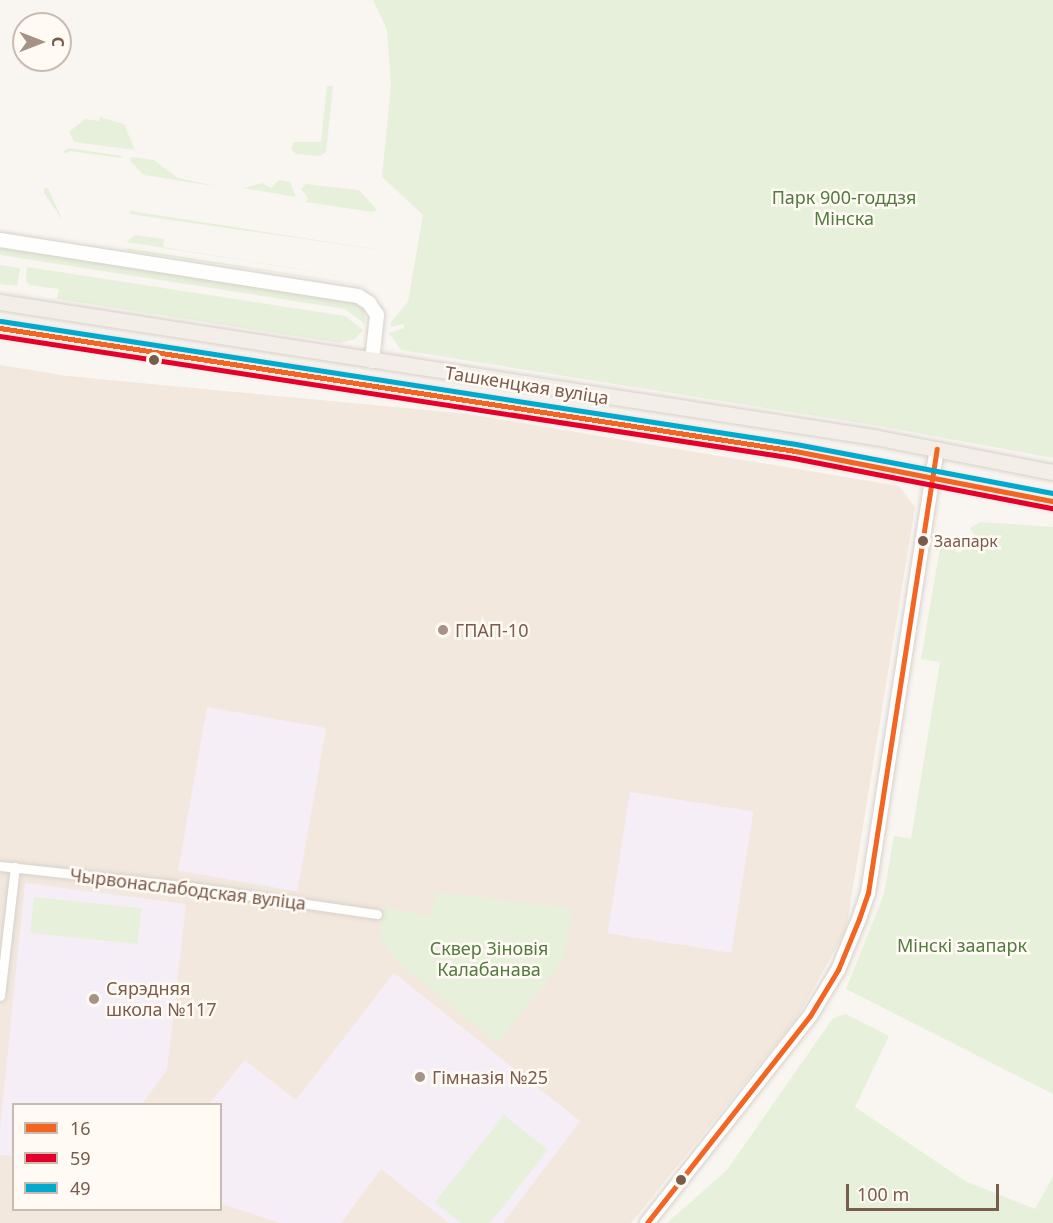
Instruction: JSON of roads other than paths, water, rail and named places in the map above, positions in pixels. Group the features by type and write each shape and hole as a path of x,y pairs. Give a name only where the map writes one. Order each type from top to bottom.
{"main road":[{"path":"0,240 358,296 369,303 376,315 372,361 367,386"},
{"name":"Ташкенцкая вуліца","path":"0,302 938,449 1053,472"},
{"name":"Ташкенцкая вуліца","path":"0,328 795,451 1053,501"},
{"path":"647,1223 810,1016 838,969 859,919 868,893 938,449"}],"street":[{"name":"Чырвонаслабодская вуліца","path":"0,866 377,914"},
{"path":"0,996 15,867"}],"place":[{"name":"Заапарк","path":"923,541"},
{"name":"ГПАП-10","path":"443,630"},
{"name":"Сярэдняя школа №117","path":"94,999"},
{"name":"Гімназія №25","path":"420,1077"}],"park label":[{"name":"Парк 900-годдзя Мінска","path":"844,208"},
{"name":"Мінскі заапарк","path":"962,945"},
{"name":"Сквер Зіновія Калабанава","path":"489,959"}]}
